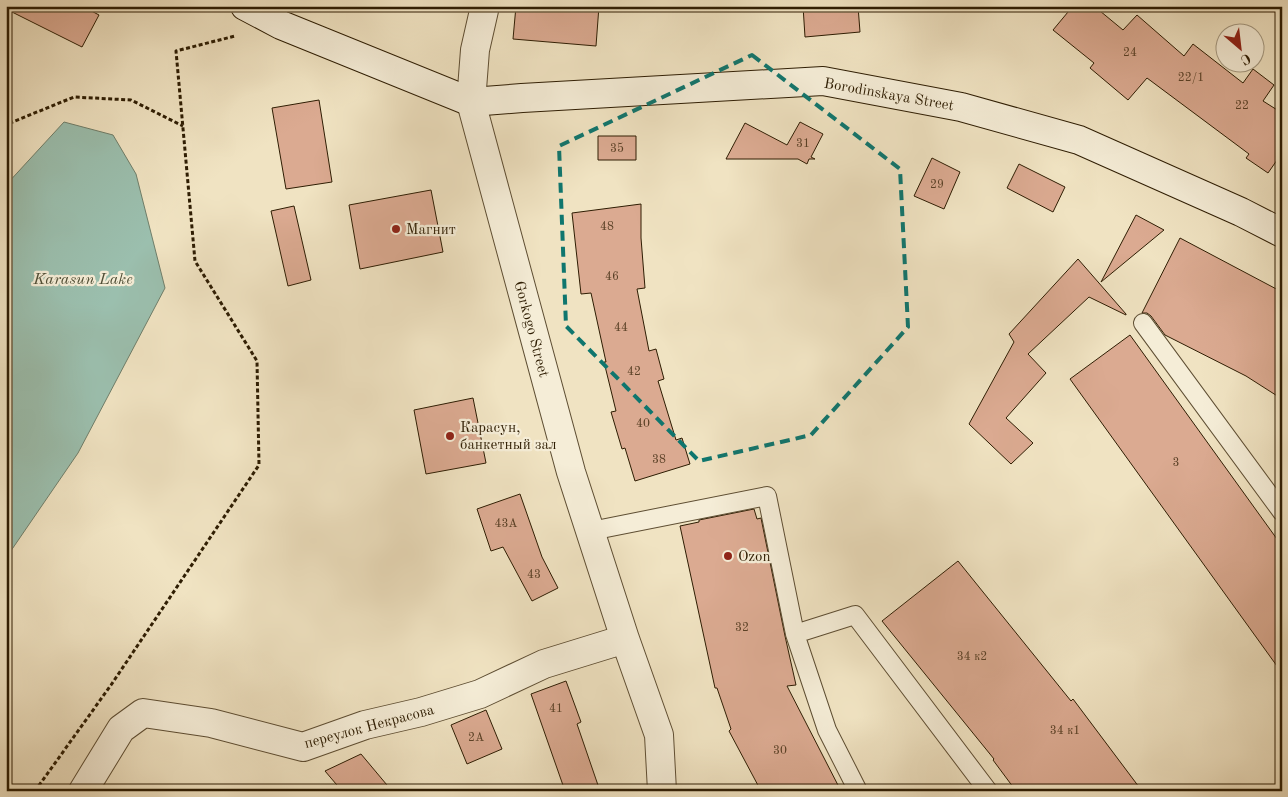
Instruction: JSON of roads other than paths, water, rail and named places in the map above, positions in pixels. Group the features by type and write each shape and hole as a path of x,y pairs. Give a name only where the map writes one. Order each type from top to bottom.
{"street":[{"path":"245,6 281,25 471,102"},
{"name":"Gorkogo Street","path":"485,6 475,50 471,102 571,472 625,639 659,735 662,791"},
{"name":"Borodinskaya Street","path":"471,102 823,81 961,107 1079,140 1241,212 1282,234"},
{"name":"переулок Некрасова","path":"83,791 121,729 143,713 211,723 303,747 365,726 421,712 480,694 544,664 625,639"}],"lane":[{"path":"1143,323 1282,512"},
{"path":"591,531 767,496 795,634 827,730 858,791"},
{"path":"795,634 855,616 988,791"}],"water":[{"name":"Karasun Lake","path":"64,122 113,135 136,174 165,288 78,453 6,558 6,185"}],"place":[{"name":"Магнит","path":"396,229"},
{"name":"Карасун, банкетный зал","path":"450,436"},
{"name":"Ozon","path":"728,556"}]}
